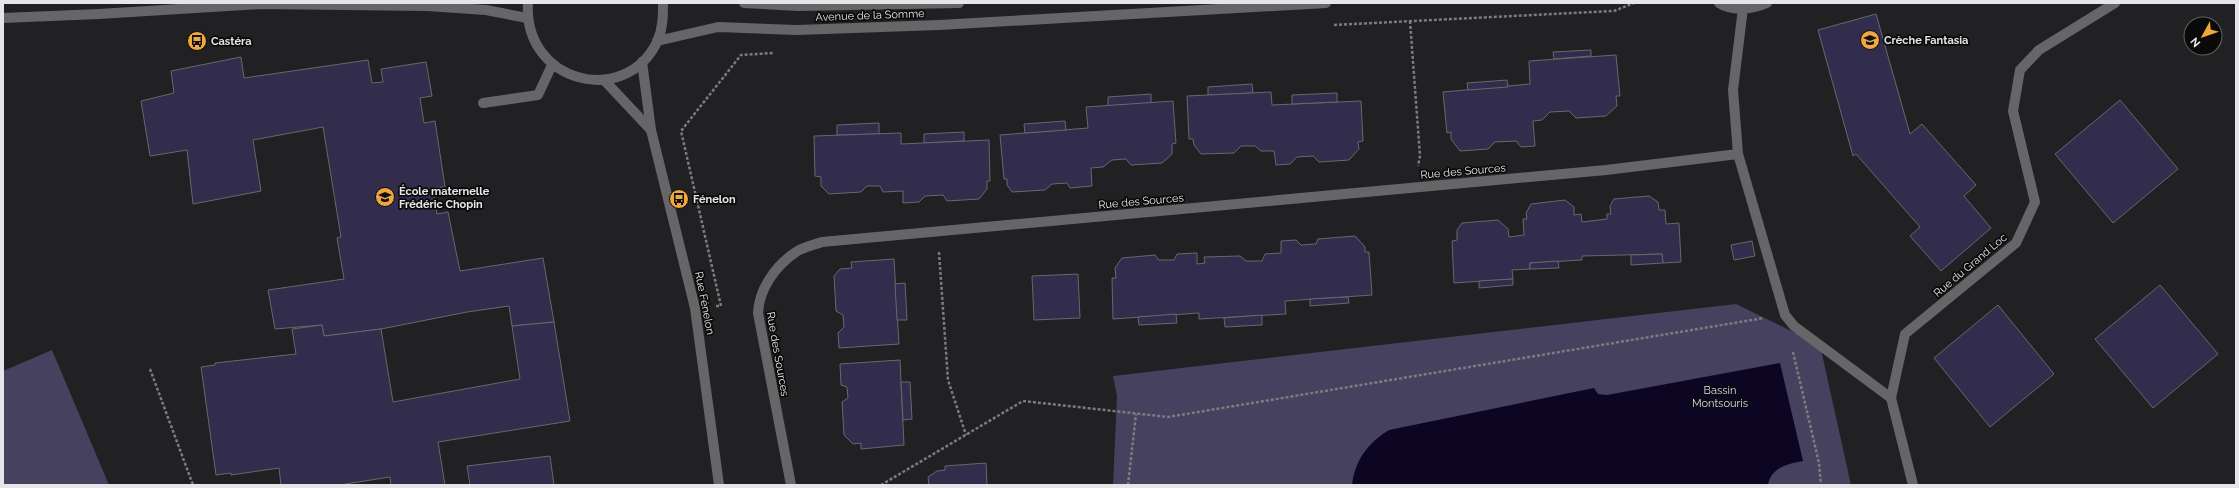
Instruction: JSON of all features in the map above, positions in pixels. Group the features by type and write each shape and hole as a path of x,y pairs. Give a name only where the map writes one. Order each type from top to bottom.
{"street":[{"path":"528,3 527,18 531,35 540,52 552,65 562,72 582,79 604,80 624,74 642,62 657,41 663,22 663,3"},
{"name":"Avenue de la Somme","path":"744,3 798,6 959,3"},
{"name":"Avenue de la Somme","path":"657,41 718,27 797,30 932,25 1326,3"},
{"path":"1719,3 1725,7 1743,8 1754,8 1767,3"},
{"name":"Rue du Grand Loc","path":"1913,485 1890,398 1905,334 2016,243 2035,202 2013,111 2020,70 2039,50 2115,3"},
{"path":"3,18 99,14 260,4 427,6 486,10 527,18"},
{"path":"1743,8 1733,90 1738,154 1784,315 1794,326 1890,398"},
{"name":"Rue Fénelon","path":"642,62 651,130 695,308 718,485"},
{"path":"483,103 538,95 552,65"},
{"name":"Rue Fénelon","path":"604,80 651,130"},
{"name":"Rue des Sources","path":"791,485 758,313 758,301 777,267 797,251 822,242 1606,170 1738,154"}],"path":[{"path":"1410,21 1420,156 1413,188"},
{"path":"695,308 721,306 705,229 681,131 741,55 779,52"},
{"path":"937,232 948,380 966,435"},
{"path":"881,485 1023,401 1168,418 1784,315 1819,463 1821,485"},
{"path":"150,369 193,485"},
{"path":"1128,485 1136,414"}],"green space":[{"name":"Bassin Montsouris","path":"1736,304 1820,345 1851,485 1113,485 1117,396 1113,376"},
{"path":"52,350 109,485 3,485 3,371"}],"shaded area":[{"name":"Bassin Montsouris","path":"1780,363 1803,461 1786,465 1776,470 1768,485 1352,485 1359,460 1375,441 1389,430 1594,388 1598,394 1607,395"}],"building":[{"path":"1876,14 1910,134 1922,124 1976,185 1964,196 1991,228 1941,271 1910,236 1920,227 1856,154 1853,156 1818,30"},
{"path":"1591,50 1591,56 1554,59 1553,52"},
{"path":"1616,55 1620,96 1616,96 1617,106 1606,116 1576,118 1569,111 1550,112 1542,120 1533,121 1535,146 1521,147 1516,141 1495,142 1488,149 1460,151 1451,139 1451,132 1447,133 1443,92 1530,84 1529,61"},
{"path":"241,57 244,78 368,60 372,83 383,82 381,69 426,62 432,96 420,98 424,123 435,121 445,187 433,188 437,214 448,212 460,271 543,258 554,322 512,326 509,306 467,312 381,329 324,336 322,325 275,329 268,290 344,279 337,238 341,237 323,127 253,140 261,191 193,204 187,150 150,156 141,101 174,93 171,71"},
{"path":"1507,80 1508,87 1468,90 1467,83"},
{"path":"1252,84 1253,93 1208,95 1208,87"},
{"path":"1271,92 1272,105 1361,101 1363,141 1358,142 1359,149 1349,160 1319,162 1313,156 1297,157 1290,164 1276,165 1274,151 1261,151 1255,146 1241,146 1234,153 1201,154 1194,145 1193,139 1189,139 1187,96"},
{"path":"1337,93 1337,102 1292,104 1292,95"},
{"path":"1151,94 1151,103 1108,106 1108,97"},
{"path":"2120,100 2178,169 2113,223 2055,154"},
{"path":"1173,101 1176,143 1172,144 1172,154 1162,163 1131,165 1126,159 1112,160 1103,167 1091,168 1092,186 1070,188 1067,183 1052,184 1045,190 1012,192 1007,185 1007,179 1004,179 1000,135 1088,128 1086,107"},
{"path":"1065,121 1066,130 1025,133 1024,124"},
{"path":"879,123 879,134 837,135 837,125"},
{"path":"964,132 964,141 924,143 924,134"},
{"path":"901,133 901,144 989,140 990,181 987,181 987,189 979,199 947,201 943,195 925,196 919,202 903,203 903,191 883,192 880,186 867,186 861,192 829,194 821,186 821,177 815,176 814,136"},
{"path":"1649,196 1658,202 1659,210 1665,210 1666,224 1679,223 1681,262 1663,263 1662,254 1582,256 1582,260 1530,263 1530,269 1512,270 1513,279 1454,283 1452,241 1457,240 1457,230 1462,223 1498,220 1508,229 1509,237 1524,235 1523,219 1527,219 1526,213 1531,204 1565,200 1574,207 1574,215 1581,214 1582,222 1607,219 1607,214 1611,214 1610,206 1614,199"},
{"path":"1355,236 1365,247 1365,252 1369,252 1372,295 1285,301 1286,314 1199,319 1199,313 1113,319 1112,278 1116,278 1115,268 1122,258 1155,255 1159,260 1174,260 1177,254 1197,253 1197,264 1205,263 1204,257 1240,256 1246,261 1262,261 1265,254 1281,253 1281,241 1296,240 1301,245 1316,244 1318,239"},
{"path":"1752,241 1755,256 1734,260 1731,245"},
{"path":"1662,254 1663,263 1631,265 1631,255"},
{"path":"894,259 899,344 839,348 838,333 844,327 843,315 836,311 834,276 840,269 852,268 851,262"},
{"path":"1558,261 1559,268 1530,269 1530,263"},
{"path":"1078,274 1080,318 1034,320 1032,276"},
{"path":"1513,279 1513,285 1479,288 1479,281"},
{"path":"905,283 907,320 897,320 895,284"},
{"path":"2160,285 2218,354 2153,408 2095,339"},
{"path":"1348,297 1349,303 1310,306 1310,299"},
{"path":"1998,305 2054,374 1990,427 1934,358"},
{"path":"1176,314 1177,323 1139,325 1138,317"},
{"path":"1262,315 1262,325 1225,327 1224,318"},
{"path":"554,322 570,421 438,442 445,485 391,485 390,477 339,485 281,485 279,468 231,475 231,473 216,475 201,367 215,365 215,363 296,354 292,329 322,325 324,336 381,329 393,402 520,379 512,326"},
{"path":"900,360 904,445 861,449 861,443 853,444 844,435 842,402 848,398 847,387 841,385 840,364"},
{"path":"901,382 910,382 912,419 903,420"},
{"path":"550,456 554,485 470,485 467,466"},
{"path":"986,463 987,485 929,485 928,477 937,471 945,470 945,466"}],"place":[{"name":"Crèche Fantasia","path":"1870,40"},
{"name":"Castéra","path":"197,41"},
{"name":"École maternelle Frédéric Chopin","path":"385,197"},
{"name":"Fénelon","path":"679,199"}]}
